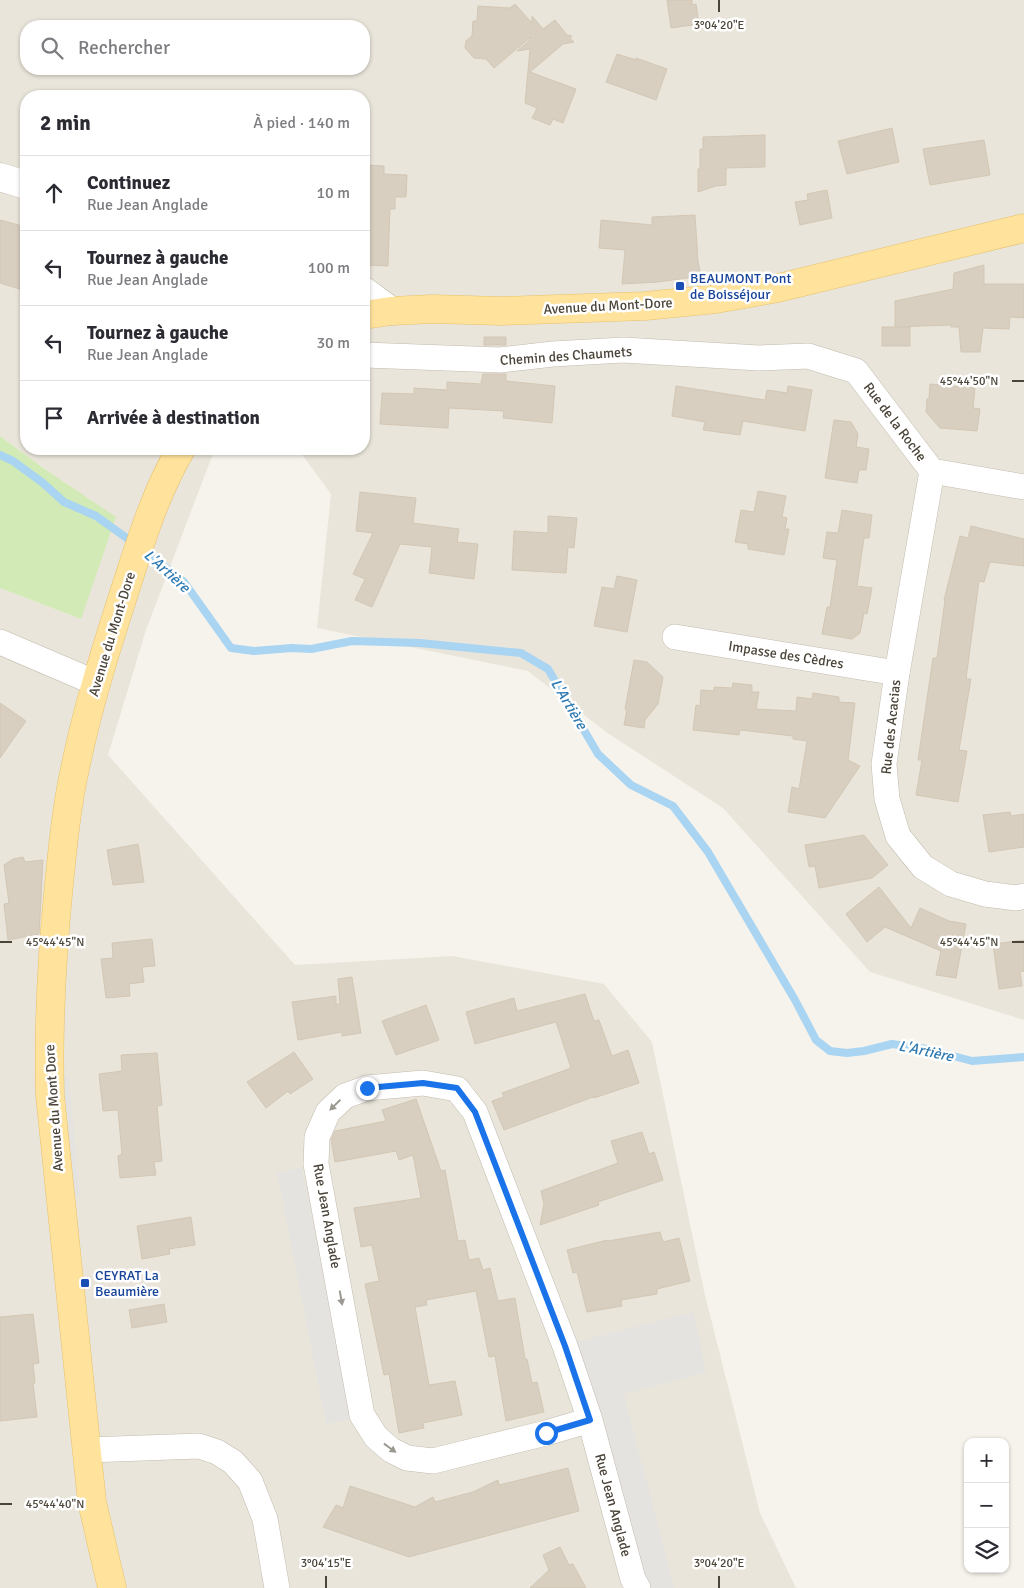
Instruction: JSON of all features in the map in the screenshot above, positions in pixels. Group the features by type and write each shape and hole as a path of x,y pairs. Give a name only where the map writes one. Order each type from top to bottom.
{"main road":[{"name":"Avenue du Mont-Dore","path":"370,314 432,309 502,311 581,309 645,306 716,299 778,288 1024,228"},
{"name":"Avenue du Mont-Dore","path":"75,766 96,683 127,584 154,506 169,469 177,455"},
{"name":"Avenue du Mont Dore","path":"75,766 63,842 54,934 49,1045 50,1095 92,1502 112,1588"}],"street":[{"path":"0,177 20,183"},
{"path":"370,295 391,311"},
{"name":"Chemin des Chaumets","path":"370,355 500,360 553,354 623,350 759,358 808,356 856,370"},
{"name":"Rue de la Roche","path":"856,370 932,471 1024,487"},
{"name":"Rue des Acacias","path":"932,471 897,673 884,764 887,799 898,836 923,867 951,884 985,894 1017,898 1024,896"},
{"name":"Impasse des Cèdres","path":"675,637 897,673"},
{"path":"0,642 96,683"},
{"name":"Rue Jean Anglade","path":"590,1420 433,1461 407,1458 391,1450 376,1437 362,1415 316,1164 317,1137 328,1112 344,1096 367,1088 423,1083 457,1088 475,1112 565,1346 590,1420 633,1579 638,1588"},
{"path":"87,1450 199,1446 218,1452 233,1462 250,1482 265,1520 277,1588"}],"shaded area":[{"path":"0,0 1024,0 1024,1020 870,972 723,808 606,732 528,671 317,628 331,494 302,455 370,455 370,90 20,90 20,451 0,436"},
{"path":"26,455 212,455 146,630 108,755 295,965 452,956 604,984 652,1042 704,1291 760,1513 796,1588 0,1588 0,588 81,619 46,470"},
{"path":"60,1077 69,1077 80,1197 71,1198"},
{"path":"302,1167 352,1419 326,1424 277,1173"},
{"path":"694,1312 706,1373 624,1394 674,1588 650,1588 639,1564 576,1342"}],"green space":[{"path":"0,436 20,451 20,455 26,455 116,517 81,619 0,588"}],"building":[{"path":"667,0 692,0 692,5 696,4 699,24 671,28"},
{"path":"515,4 532,23 532,16 543,29 555,20 567,35 572,36 570,38 574,42 563,44 530,72 576,89 563,123 553,119 550,125 532,118 537,108 525,103 530,49 517,51 531,37 494,68 486,59 474,58 465,48 466,41 472,36 473,21 477,21 478,6 510,8"},
{"path":"617,54 636,60 636,58 667,69 656,100 606,82"},
{"path":"892,128 899,162 847,174 838,141"},
{"path":"765,135 765,167 726,168 726,185 698,192 698,169 700,169 700,149 703,149 703,137"},
{"path":"984,140 990,175 930,185 923,149"},
{"path":"370,165 384,166 384,174 407,175 406,197 395,197 395,209 390,209 388,266 370,265"},
{"path":"827,190 832,218 800,225 795,202 808,200 807,194"},
{"path":"695,215 698,261 701,276 658,282 622,284 625,250 599,248 601,220 652,225 652,217"},
{"path":"0,220 20,225 20,289 0,283"},
{"path":"984,265 984,284 1024,284 1024,318 1010,317 1009,329 983,328 980,352 961,352 959,327 951,327 951,325 895,327 895,301 953,289 954,273"},
{"path":"882,327 910,327 910,346 882,346"},
{"path":"484,337 506,337 506,345 484,345"},
{"path":"483,374 506,374 506,381 555,386 552,423 503,418 504,411 449,408 448,428 380,424 382,393 414,394 414,388 447,390 447,382 481,384"},
{"path":"930,384 975,388 973,408 980,409 977,431 940,428 926,412"},
{"path":"676,386 765,400 767,390 787,393 788,386 812,390 805,431 743,421 740,435 703,430 705,422 672,416"},
{"path":"834,420 851,422 858,434 856,447 869,449 866,470 859,470 857,483 825,478"},
{"path":"758,491 786,496 782,517 787,518 785,529 789,529 784,555 748,549 748,544 735,542 741,510 754,512"},
{"path":"360,492 416,498 413,523 459,529 457,542 478,544 474,579 429,573 432,547 400,544 372,607 355,600 365,579 353,574 373,533 356,531"},
{"path":"842,510 872,515 869,538 864,538 857,586 872,588 867,614 864,613 860,633 852,639 822,634 827,607 830,607 837,560 823,558 827,532 838,533"},
{"path":"548,516 577,518 574,548 568,547 566,573 512,570 514,531 548,533"},
{"path":"971,526 1024,539 1024,566 990,562 984,582 979,581 966,679 971,679 959,750 967,751 958,802 916,795 922,760 918,760 933,658 937,658 944,600 960,536 968,538"},
{"path":"617,576 637,580 627,632 594,626 602,587 614,589"},
{"path":"634,660 647,662 663,677 658,704 645,720 644,728 624,725"},
{"path":"733,683 752,685 752,692 759,692 756,709 796,711 797,697 812,699 813,693 839,697 839,702 855,703 848,760 860,766 825,818 788,812 792,787 799,789 807,741 793,739 793,736 740,730 739,735 693,730 696,705 700,706 701,690 714,691 714,687 732,688"},
{"path":"0,703 26,721 0,758"},
{"path":"1010,812 1011,816 1024,814 1024,847 989,852 983,815"},
{"path":"864,835 888,865 872,878 819,888 815,866 809,867 805,845"},
{"path":"138,844 144,882 113,885 107,850"},
{"path":"23,857 25,862 43,860 39,934 8,940 4,904 9,903 4,865 13,859"},
{"path":"879,887 911,928 920,908 949,921 966,924 956,978 936,975 941,951 885,927 867,942 846,914"},
{"path":"152,939 155,966 142,967 144,982 129,984 130,996 106,998 101,959 113,958 112,943"},
{"path":"1024,940 1024,971 1020,972 1022,986 999,989 993,944"},
{"path":"352,977 361,1033 342,1036 342,1032 298,1040 292,1002 336,996 336,1004 340,1004 338,979"},
{"path":"585,994 594,1021 599,1020 612,1056 628,1050 639,1083 593,1097 504,1130 492,1101 504,1097 502,1093 571,1068 556,1022 475,1044 466,1012 514,998 517,1011"},
{"path":"426,1005 439,1040 396,1055 382,1021"},
{"path":"294,1052 313,1079 290,1094 288,1091 266,1108 247,1082"},
{"path":"157,1053 162,1105 157,1106 162,1161 154,1162 156,1175 120,1178 118,1156 122,1154 118,1110 103,1111 99,1074 122,1071 121,1055"},
{"path":"416,1099 441,1171 445,1170 458,1241 465,1240 469,1260 479,1258 483,1270 490,1268 498,1301 515,1298 525,1359 527,1359 532,1383 537,1382 544,1412 506,1421 495,1356 489,1357 476,1291 426,1300 427,1305 415,1307 429,1385 455,1381 462,1415 423,1423 424,1428 399,1433 389,1374 384,1375 365,1284 379,1281 372,1245 361,1247 354,1208 421,1198 413,1155 399,1160 396,1151 335,1162 331,1140 335,1131 386,1121 382,1110"},
{"path":"642,1132 649,1154 654,1152 663,1180 598,1202 599,1205 540,1225 544,1204 541,1191 618,1163 611,1141"},
{"path":"191,1217 195,1245 169,1249 170,1254 142,1259 137,1226"},
{"path":"660,1232 663,1242 679,1238 690,1281 657,1289 657,1294 621,1300 622,1306 587,1312 577,1272 573,1273 567,1250 607,1240"},
{"path":"164,1304 167,1322 132,1328 129,1310"},
{"path":"33,1314 39,1363 33,1364 37,1417 0,1421 0,1317"},
{"path":"568,1468 579,1511 409,1557 323,1527 336,1505 343,1508 350,1486 415,1507 433,1497 435,1502 473,1492 498,1480 499,1485"},
{"path":"560,1547 569,1565 573,1564 586,1588 530,1588 549,1570 543,1555"}],"waterway":[{"name":"L'Artière","path":"0,455 13,461 43,483 64,502 96,516 135,544"},
{"name":"L'Artière","path":"144,551 184,582 231,648 254,651 292,648 311,649 352,641 420,643 521,653 548,669 598,754 631,785 673,806 708,852 795,1000 816,1040 830,1051 847,1053 892,1044 927,1049 972,1061 1024,1057"}],"place":[{"name":"BEAUMONT Pont de Boisséjour","path":"680,286"},
{"name":"CEYRAT La Beaumière","path":"85,1283"}],"route":[{"path":"367,1088 423,1083 457,1088 475,1112 565,1346 590,1420 546,1433"}]}
